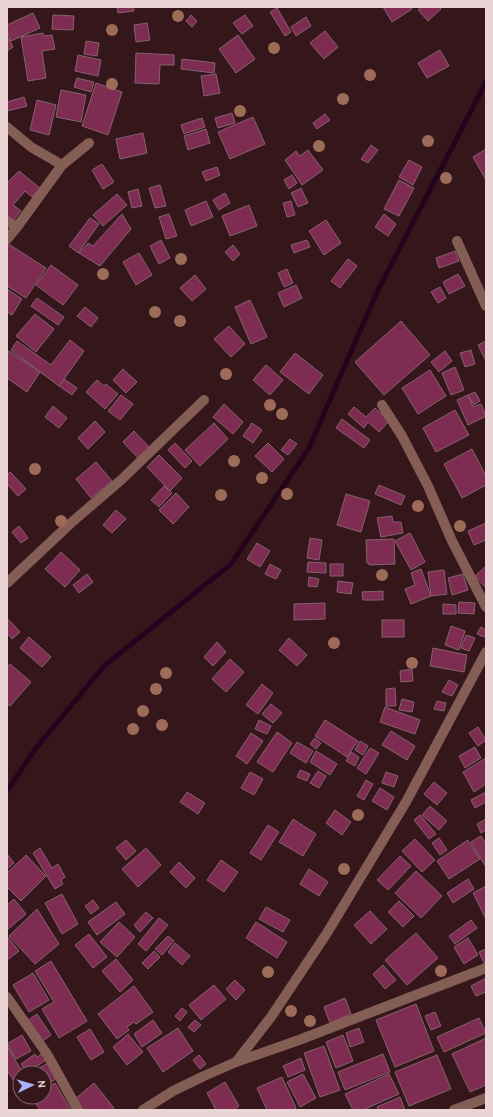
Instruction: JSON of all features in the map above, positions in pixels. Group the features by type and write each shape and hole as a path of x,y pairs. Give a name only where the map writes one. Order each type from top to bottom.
{"street":[{"path":"7,127 31,147 62,165"},
{"path":"7,239 17,228 62,165 89,143"},
{"path":"7,221 17,228"},
{"path":"457,241 486,306"},
{"path":"7,583 72,522 121,480 204,400"},
{"path":"382,405 402,436 428,486 452,541 486,607"},
{"path":"236,1062 271,1017 327,933 406,802 486,652"},
{"path":"143,1110 173,1091 236,1062 299,1040 486,968"},
{"path":"7,997 47,1054 78,1110"},
{"path":"459,1109 486,1098"}],"building":[{"path":"117,7 133,7 134,11 118,13"},
{"path":"383,7 410,7 412,9 392,22"},
{"path":"422,7 439,7 441,9 428,21 418,10"},
{"path":"277,8 291,32 285,36 270,12"},
{"path":"33,13 40,28 11,41 7,31 7,25"},
{"path":"53,15 74,16 73,30 52,29"},
{"path":"191,15 197,21 192,27 186,21"},
{"path":"245,15 253,26 242,34 233,23"},
{"path":"306,17 311,26 296,36 291,27"},
{"path":"147,23 150,40 136,42 134,25"},
{"path":"325,31 338,47 324,59 310,43"},
{"path":"43,33 44,36 52,35 55,49 42,51 46,78 28,81 21,37"},
{"path":"238,35 255,59 236,73 219,49"},
{"path":"7,36 13,47 7,51"},
{"path":"86,41 99,43 97,56 84,54"},
{"path":"440,50 449,66 427,78 418,63"},
{"path":"136,53 174,55 174,65 160,65 159,84 135,83"},
{"path":"78,55 101,60 98,76 75,71"},
{"path":"182,59 215,63 214,73 181,69"},
{"path":"216,74 220,93 204,96 201,76"},
{"path":"77,78 94,82 91,92 74,87"},
{"path":"96,83 122,92 108,135 82,126"},
{"path":"61,90 86,95 81,122 56,117"},
{"path":"24,97 27,106 7,111 7,102"},
{"path":"37,100 56,105 49,135 30,130"},
{"path":"232,113 235,123 218,128 215,118"},
{"path":"325,114 330,120 317,129 313,123"},
{"path":"253,117 265,144 230,159 218,132"},
{"path":"202,118 205,127 184,134 181,125"},
{"path":"206,129 210,143 188,150 184,136"},
{"path":"143,133 147,153 120,159 116,139"},
{"path":"371,145 378,150 368,163 361,159"},
{"path":"486,149 486,180 473,157"},
{"path":"308,150 323,170 302,185 285,160 296,151 300,156"},
{"path":"409,160 422,167 413,185 399,177"},
{"path":"102,164 114,182 103,189 92,170"},
{"path":"217,167 220,175 206,181 202,172"},
{"path":"19,171 40,188 32,197 25,191 13,205 21,211 12,222 7,218 7,183"},
{"path":"292,175 297,183 289,189 284,180"},
{"path":"399,180 414,188 399,216 384,209"},
{"path":"160,185 166,206 155,208 149,188"},
{"path":"301,188 308,203 298,207 291,193"},
{"path":"138,189 142,206 132,208 128,192"},
{"path":"225,193 230,203 219,210 213,200"},
{"path":"117,194 127,205 103,226 93,215"},
{"path":"206,201 213,217 191,226 185,210"},
{"path":"291,201 295,215 287,217 283,203"},
{"path":"249,205 257,226 230,236 222,216"},
{"path":"122,214 131,229 100,266 79,253 88,243 93,246"},
{"path":"169,214 177,236 166,239 159,217"},
{"path":"384,214 396,224 388,236 375,227"},
{"path":"90,218 99,224 78,253 69,246"},
{"path":"326,220 341,243 324,255 309,231"},
{"path":"161,240 170,258 159,264 150,246"},
{"path":"307,240 310,247 294,253 291,245"},
{"path":"7,243 46,268 26,298 7,286"},
{"path":"233,245 240,254 233,261 225,252"},
{"path":"455,251 459,261 439,268 436,258"},
{"path":"139,253 152,275 136,285 123,262"},
{"path":"348,259 357,266 340,288 331,281"},
{"path":"51,265 78,285 63,305 36,285"},
{"path":"287,269 293,283 284,287 278,273"},
{"path":"458,274 465,286 449,294 443,282"},
{"path":"195,275 206,289 192,301 180,288"},
{"path":"296,285 302,298 284,307 278,293"},
{"path":"440,287 446,298 438,303 431,292"},
{"path":"7,289 22,299 12,315 7,312"},
{"path":"37,298 64,317 58,325 31,306"},
{"path":"250,300 267,337 251,344 235,307"},
{"path":"85,307 98,318 91,327 77,316"},
{"path":"35,314 54,329 36,352 16,336"},
{"path":"401,321 430,355 384,395 355,362"},
{"path":"229,326 245,344 231,357 214,339"},
{"path":"70,340 84,351 59,386 11,350 17,341 51,365"},
{"path":"486,341 486,361 478,345"},
{"path":"471,350 475,364 465,367 460,353"},
{"path":"9,351 40,372 27,392 7,378 7,354"},
{"path":"445,351 452,361 439,372 431,362"},
{"path":"295,353 323,375 309,394 280,372"},
{"path":"266,365 283,380 270,395 253,380"},
{"path":"455,367 464,390 451,395 442,373"},
{"path":"123,369 137,382 126,393 113,380"},
{"path":"430,370 446,396 418,414 402,388"},
{"path":"64,379 77,388 72,395 59,386"},
{"path":"97,380 104,386 106,384 118,394 105,409 86,392"},
{"path":"475,392 480,401 474,405 468,395"},
{"path":"121,395 133,404 120,420 108,411"},
{"path":"468,395 473,407 481,404 486,416 468,425 457,400"},
{"path":"224,404 243,422 233,434 213,417"},
{"path":"53,406 67,418 59,428 45,417"},
{"path":"354,407 366,417 375,408 389,421 379,432 368,422 364,428 348,414"},
{"path":"455,410 469,435 436,452 423,428"},
{"path":"342,419 370,440 364,448 336,428"},
{"path":"95,421 105,432 88,449 78,438"},
{"path":"214,423 228,439 200,466 185,450"},
{"path":"252,423 262,430 253,443 243,436"},
{"path":"134,431 150,448 139,459 123,442"},
{"path":"290,439 297,444 288,455 281,450"},
{"path":"175,443 192,461 185,468 168,450"},
{"path":"268,443 284,459 272,472 255,456"},
{"path":"472,449 486,476 486,485 462,498 444,464"},
{"path":"159,455 182,478 170,491 147,467"},
{"path":"96,462 112,481 91,498 76,479"},
{"path":"10,472 26,489 18,496 7,484 7,475"},
{"path":"379,485 405,496 401,505 375,494"},
{"path":"164,486 172,493 159,507 151,500"},
{"path":"176,493 189,507 173,524 159,510"},
{"path":"346,494 370,501 361,532 337,525"},
{"path":"116,510 126,519 112,533 103,525"},
{"path":"392,516 393,522 401,522 403,533 381,537 377,518"},
{"path":"486,523 486,540 474,545 468,531"},
{"path":"19,526 28,538 21,543 12,532"},
{"path":"410,533 425,562 411,570 395,541"},
{"path":"310,538 322,540 319,560 307,558"},
{"path":"394,539 395,564 369,565 369,563 367,563 366,540"},
{"path":"257,543 270,551 260,567 247,559"},
{"path":"61,552 80,570 65,587 45,569"},
{"path":"308,562 326,563 326,573 307,572"},
{"path":"270,564 281,570 276,579 265,574"},
{"path":"330,564 343,564 343,576 330,576"},
{"path":"486,566 486,588 475,576"},
{"path":"421,569 431,596 411,604 405,589 415,585 411,573"},
{"path":"444,570 447,594 431,596 428,572"},
{"path":"87,574 93,582 79,593 73,585"},
{"path":"463,574 468,590 452,595 448,578"},
{"path":"309,577 319,579 317,587 308,586"},
{"path":"338,581 353,583 351,594 337,592"},
{"path":"383,591 383,600 363,600 362,592"},
{"path":"459,602 475,603 474,614 458,613"},
{"path":"325,603 325,619 294,620 294,604"},
{"path":"443,604 456,605 456,614 443,614"},
{"path":"7,618 20,632 12,639 7,633"},
{"path":"382,620 404,620 404,637 382,637"},
{"path":"451,626 465,631 459,650 445,645"},
{"path":"481,627 486,630 484,637 477,634"},
{"path":"466,635 475,638 469,651 461,648"},
{"path":"29,637 51,657 42,667 20,648"},
{"path":"289,638 307,655 297,666 279,650"},
{"path":"217,642 226,652 213,666 204,657"},
{"path":"433,648 467,655 464,672 430,666"},
{"path":"230,659 244,672 226,692 212,679"},
{"path":"10,664 31,682 10,706 7,704 7,668"},
{"path":"412,669 413,681 401,682 400,671"},
{"path":"449,680 458,685 452,696 442,692"},
{"path":"262,684 273,693 258,714 246,705"},
{"path":"395,688 396,706 386,706 386,689"},
{"path":"402,699 414,702 412,712 399,710"},
{"path":"437,701 446,703 444,711 434,709"},
{"path":"271,704 282,713 273,723 262,714"},
{"path":"385,707 420,720 415,734 380,722"},
{"path":"259,720 271,726 267,734 255,729"},
{"path":"325,720 358,741 347,757 315,736"},
{"path":"478,727 486,740 478,746 469,733"},
{"path":"391,731 415,746 407,760 382,745"},
{"path":"277,732 292,743 273,772 257,762"},
{"path":"251,733 263,741 247,764 236,756"},
{"path":"315,738 321,743 316,749 310,744"},
{"path":"360,741 368,746 363,755 355,750"},
{"path":"297,742 313,751 306,763 290,753"},
{"path":"475,747 481,758 465,768 459,756"},
{"path":"370,748 379,753 366,774 357,768"},
{"path":"316,751 337,764 330,775 310,762"},
{"path":"351,752 359,757 355,766 346,761"},
{"path":"486,758 486,784 474,792 463,772"},
{"path":"300,770 310,774 307,781 297,777"},
{"path":"318,771 326,776 319,788 310,783"},
{"path":"250,772 263,779 254,795 241,788"},
{"path":"386,772 398,776 394,787 382,783"},
{"path":"366,780 373,784 364,800 357,796"},
{"path":"434,782 447,793 437,805 424,794"},
{"path":"380,788 394,797 387,810 372,801"},
{"path":"187,792 205,803 198,814 180,802"},
{"path":"486,792 486,802 475,808 471,800"},
{"path":"430,806 447,821 439,830 422,815"},
{"path":"335,810 351,822 342,835 326,823"},
{"path":"420,815 436,834 429,839 414,820"},
{"path":"293,819 316,834 303,856 279,842"},
{"path":"486,819 486,830 481,833 477,824"},
{"path":"268,825 279,832 261,860 250,853"},
{"path":"481,836 486,844 486,867 471,842"},
{"path":"439,838 447,850 440,855 432,843"},
{"path":"415,839 435,860 422,872 402,851"},
{"path":"126,840 136,851 126,860 116,848"},
{"path":"468,840 480,859 449,879 437,861"},
{"path":"40,848 52,868 58,864 65,877 61,880 63,884 55,889 33,853"},
{"path":"146,848 161,865 138,887 122,869"},
{"path":"7,854 14,863 7,869"},
{"path":"26,855 46,876 21,901 7,887 7,873"},
{"path":"400,856 411,866 388,890 377,880"},
{"path":"221,860 238,872 224,892 207,880"},
{"path":"179,862 195,878 186,888 170,872"},
{"path":"309,869 328,882 319,896 300,884"},
{"path":"416,871 442,896 421,918 395,893"},
{"path":"468,879 474,889 453,903 447,893"},
{"path":"486,886 486,919 473,893"},
{"path":"62,894 78,924 62,934 45,903"},
{"path":"14,899 26,914 7,930 7,905"},
{"path":"93,900 99,908 91,914 85,906"},
{"path":"399,901 414,916 403,927 388,912"},
{"path":"116,902 125,914 97,935 88,922"},
{"path":"266,907 290,920 283,932 259,919"},
{"path":"37,909 59,944 35,964 9,936"},
{"path":"370,911 387,929 371,944 354,925"},
{"path":"146,912 153,918 140,932 134,925"},
{"path":"159,918 168,925 146,951 138,944"},
{"path":"471,920 477,928 455,944 449,936"},
{"path":"119,922 135,937 117,957 100,942"},
{"path":"256,922 287,942 277,958 246,938"},
{"path":"416,933 438,958 407,985 385,960"},
{"path":"89,934 107,957 93,968 75,945"},
{"path":"7,936 19,951 7,960"},
{"path":"168,936 174,941 162,955 155,949"},
{"path":"468,938 478,955 464,964 454,947"},
{"path":"175,943 190,956 182,965 168,952"},
{"path":"486,949 486,964 485,965 479,952"},
{"path":"154,951 160,957 148,969 142,963"},
{"path":"116,959 133,980 120,992 102,971"},
{"path":"51,961 87,1021 59,1038 42,1009 54,1002 35,971"},
{"path":"383,965 396,980 385,989 373,974"},
{"path":"33,973 49,1000 29,1012 13,985"},
{"path":"486,978 486,992 476,996 471,986"},
{"path":"235,980 245,990 236,1000 226,989"},
{"path":"214,985 226,999 201,1020 189,1005"},
{"path":"134,986 153,1012 136,1024 134,1022 127,1027 129,1030 117,1039 98,1014"},
{"path":"345,998 351,1014 330,1023 324,1007"},
{"path":"416,1004 434,1051 395,1067 376,1020"},
{"path":"182,1008 187,1012 180,1021 175,1016"},
{"path":"435,1012 441,1026 431,1030 425,1016"},
{"path":"37,1014 51,1035 43,1041 28,1020"},
{"path":"479,1018 486,1033 444,1052 437,1037"},
{"path":"153,1020 162,1033 142,1047 134,1034"},
{"path":"195,1020 201,1025 194,1032 188,1027"},
{"path":"178,1028 193,1051 163,1072 147,1048"},
{"path":"359,1028 364,1042 350,1047 346,1033"},
{"path":"90,1029 104,1052 91,1060 77,1037"},
{"path":"128,1034 143,1052 127,1065 113,1047"},
{"path":"22,1035 31,1051 16,1059 7,1044"},
{"path":"343,1035 353,1061 336,1068 326,1042"},
{"path":"486,1038 486,1085 470,1092 452,1054"},
{"path":"324,1046 340,1090 320,1097 304,1053"},
{"path":"8,1048 18,1065 12,1065 12,1078 7,1070"},
{"path":"45,1052 49,1058 39,1065 21,1064 35,1054 37,1057"},
{"path":"383,1054 390,1072 345,1090 338,1072"},
{"path":"199,1055 206,1064 200,1069 193,1060"},
{"path":"437,1055 451,1089 409,1106 395,1072"},
{"path":"301,1058 305,1070 288,1077 283,1066"},
{"path":"52,1071 56,1079 52,1081"},
{"path":"303,1074 316,1098 300,1107 287,1082"},
{"path":"389,1074 399,1094 363,1110 353,1110 345,1094"},
{"path":"282,1077 296,1108 292,1110 267,1110 257,1088"},
{"path":"225,1082 239,1106 233,1110 216,1110 207,1093"},
{"path":"55,1083 71,1110 40,1110 37,1105 52,1105 52,1085"},
{"path":"94,1083 114,1108 112,1110 82,1110 74,1100"},
{"path":"400,1097 405,1110 378,1110 377,1107"}],"waterway":[{"path":"7,791 36,748 104,666 231,564 309,448 377,292 486,82"}]}
